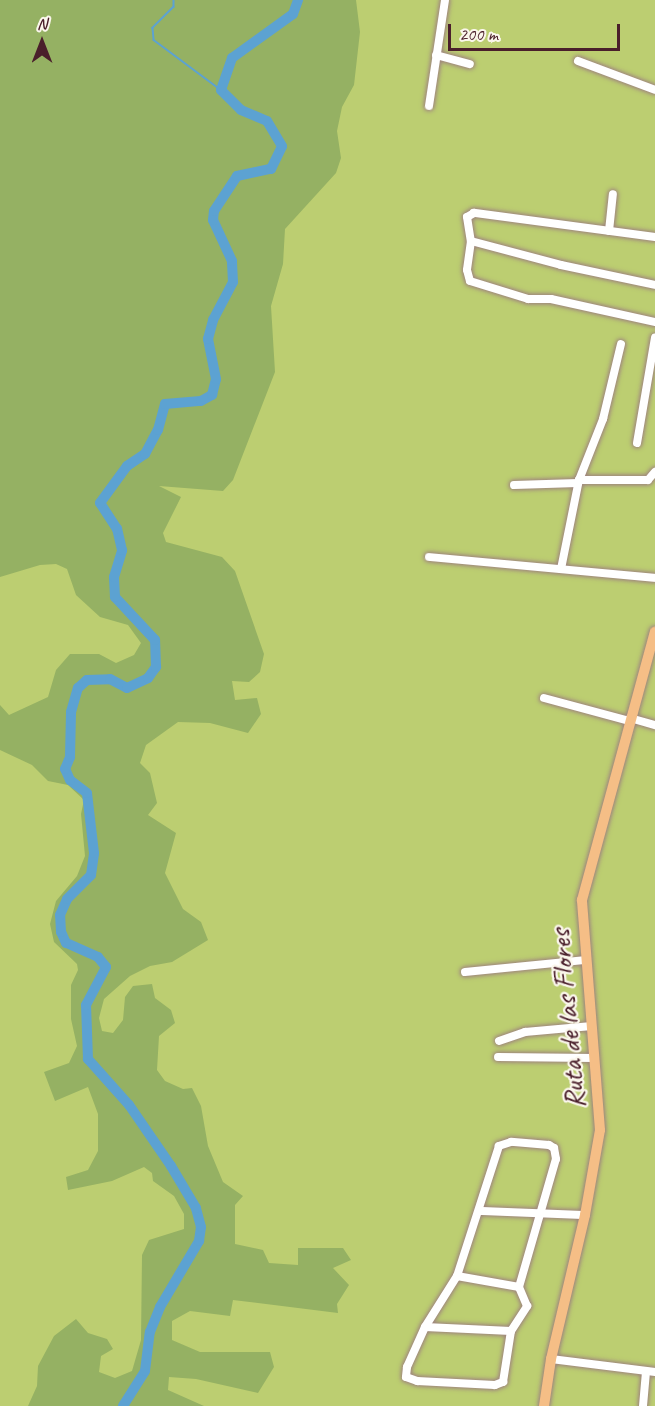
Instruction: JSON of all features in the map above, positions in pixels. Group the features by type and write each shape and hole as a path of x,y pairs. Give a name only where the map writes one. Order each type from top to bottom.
{"main road":[{"name":"Ruta de las Flores","path":"544,1406 551,1359 585,1215 600,1130 582,923 585,882 655,632"}],"street":[{"path":"429,106 445,0"},
{"path":"436,55 470,64"},
{"path":"579,62 655,90"},
{"path":"609,231 613,194"},
{"path":"655,237 474,213 467,217 471,241 467,277 477,285 528,299 551,299 655,322"},
{"path":"471,241 561,265 655,285"},
{"path":"637,442 655,338"},
{"path":"561,569 578,482 603,419 621,344"},
{"path":"514,485 648,480 655,472"},
{"path":"429,557 655,578"},
{"path":"544,698 655,725"},
{"path":"465,972 585,960"},
{"path":"499,1041 525,1032 592,1026"},
{"path":"498,1057 595,1058"},
{"path":"512,1142 554,1148 556,1159 519,1287 527,1306 511,1332 506,1377 500,1384 410,1380 407,1367 425,1327 457,1276 480,1211 496,1151 512,1142"},
{"path":"480,1211 585,1215"},
{"path":"457,1276 519,1287"},
{"path":"425,1327 511,1332"},
{"path":"551,1359 655,1372"},
{"path":"643,1406 646,1371"}],"green space":[{"path":"0,0 655,0 655,1406 0,1406"},
{"path":"0,0 356,0 360,32 354,85 342,107 337,131 341,158 336,173 285,229 283,264 271,306 275,372 233,480 223,491 159,486 181,497 163,533 166,542 222,557 235,571 264,654 260,672 249,682 232,681 235,700 257,698 261,714 248,733 210,723 178,722 146,745 140,763 150,773 157,803 148,815 176,833 165,873 183,909 201,922 208,940 172,962 150,966 130,976 104,999 99,1018 102,1031 113,1033 123,1020 125,997 133,986 152,984 155,998 171,1010 175,1023 159,1036 157,1070 165,1081 183,1089 192,1088 201,1106 208,1146 223,1182 243,1196 235,1205 235,1244 263,1250 269,1263 298,1265 298,1248 343,1248 351,1260 333,1268 349,1285 337,1304 338,1313 233,1300 230,1316 190,1311 172,1321 172,1340 200,1352 270,1352 274,1367 258,1393 196,1379 169,1377 168,1390 204,1406 28,1406 37,1386 38,1366 54,1336 76,1319 88,1333 107,1339 113,1349 101,1356 99,1372 115,1378 132,1371 141,1340 142,1255 149,1240 184,1229 184,1214 174,1196 153,1181 152,1173 144,1167 112,1181 68,1190 66,1177 88,1170 98,1151 98,1114 88,1087 55,1101 44,1072 69,1063 77,1046 71,1019 71,985 78,970 77,964 54,942 50,924 56,901 77,876 85,856 81,814 84,800 68,785 48,781 32,765 0,750 0,705 9,715 48,697 56,670 70,654 99,654 116,663 134,655 141,643 128,625 100,617 76,595 67,569 56,564 40,565 0,577"}],"waterway":[{"path":"174,0 174,7 153,28 154,40 221,90"},
{"path":"123,1406 145,1371 150,1332 160,1307 199,1241 201,1227 196,1208 171,1166 129,1105 88,1059 86,1005 106,967 98,957 66,943 61,932 60,915 67,899 91,875 94,853 87,793 70,780 65,769 70,757 71,712 78,688 87,680 110,679 127,688 148,678 156,667 155,640 115,597 114,577 122,550 117,529 100,503 127,466 145,454 158,430 165,404 201,401 212,395 216,379 208,339 213,320 233,282 232,261 213,220 214,211 237,176 271,169 282,146 267,121 241,110 221,90 232,58 293,14 298,0"}]}
